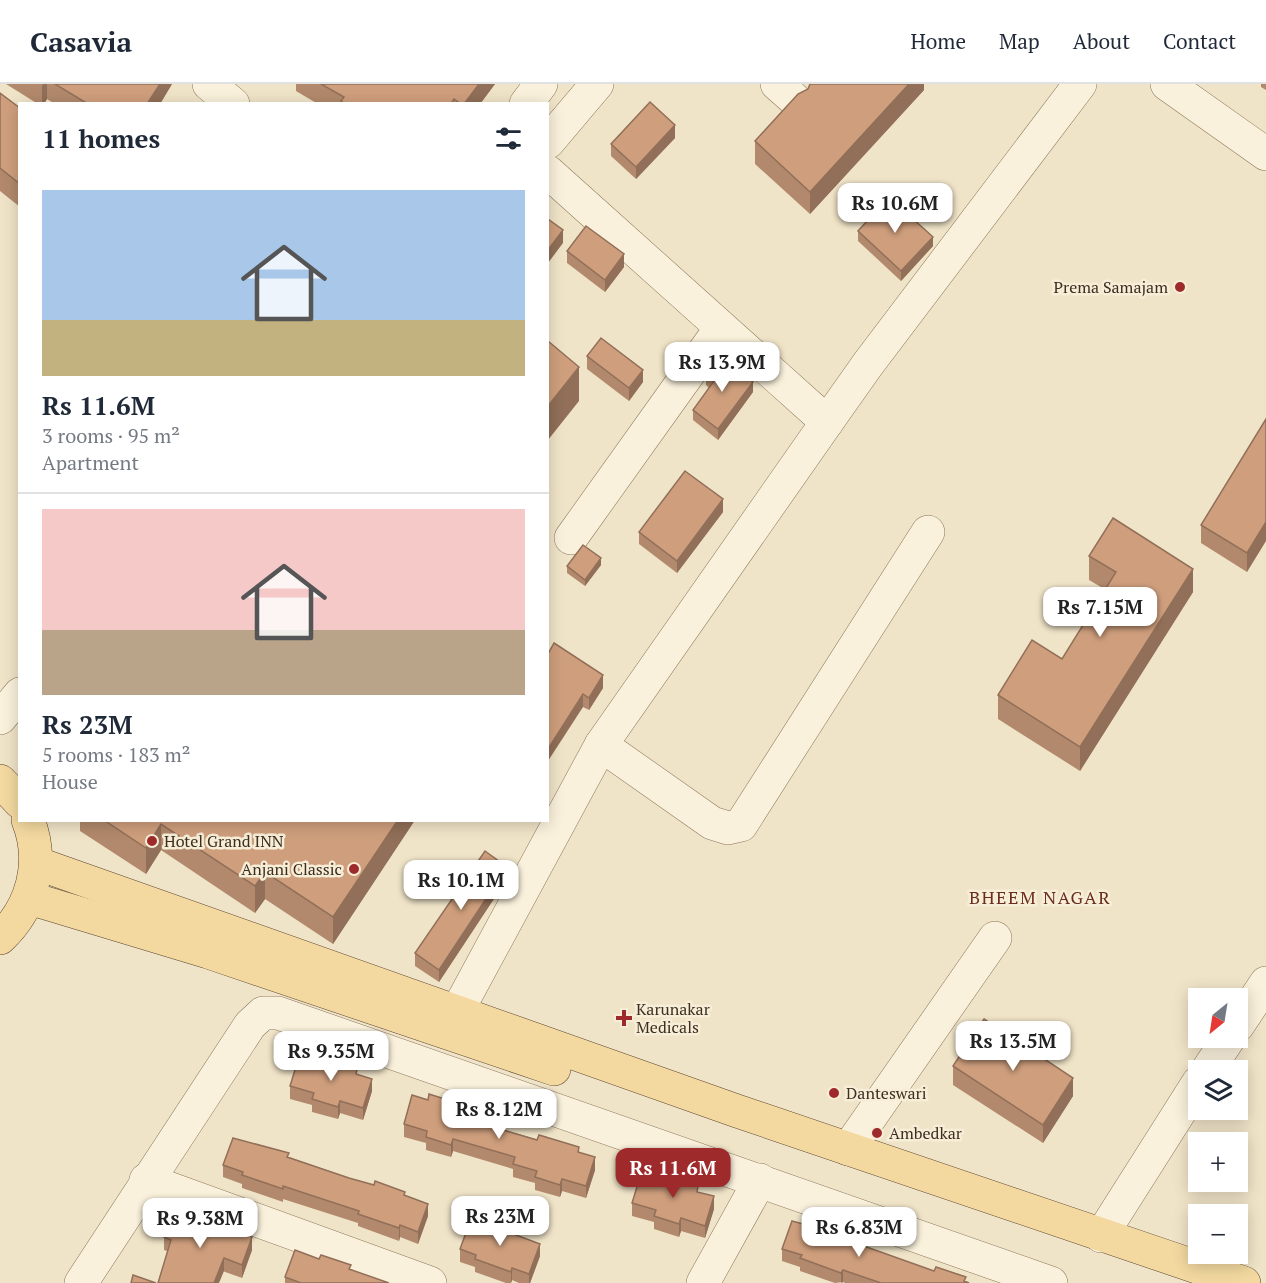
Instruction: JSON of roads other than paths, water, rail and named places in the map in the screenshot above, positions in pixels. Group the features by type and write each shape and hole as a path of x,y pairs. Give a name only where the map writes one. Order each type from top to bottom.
{"main road":[{"path":"0,781 18,800"},
{"path":"0,938 13,926 29,898 36,863 32,830 28,822"},
{"path":"36,863 451,1021 1177,1283"},
{"path":"29,898 451,1021 848,1149 1245,1283"}],"street":[{"path":"209,84 231,102"},
{"path":"528,102 542,84"},
{"path":"549,141 597,84"},
{"path":"451,1021 601,745 868,363 1080,84"},
{"path":"1167,84 1266,154"},
{"path":"549,173 827,422"},
{"path":"571,538 721,328"},
{"path":"601,745 712,823 728,828 741,825 928,532"},
{"path":"0,693 18,683"},
{"path":"0,718 18,696"},
{"path":"848,1149 995,938"},
{"path":"1248,1010 1266,983"},
{"path":"81,1283 146,1180 250,1025 263,1013 278,1013 1051,1283"},
{"path":"1101,1236 1188,1099"},
{"path":"146,1180 430,1283"},
{"path":"703,1283 760,1180"}],"place":[{"name":"Prema Samajam","path":"1180,287"},
{"name":"Hotel Grand INN","path":"152,841"},
{"name":"Anjani Classic","path":"354,869"},
{"name":"Karunakar Medicals","path":"624,1018"},
{"name":"Danteswari","path":"834,1093"},
{"name":"Ambedkar","path":"877,1133"}],"district":[{"name":"BHEEM NAGAR","path":"1040,897"}]}
